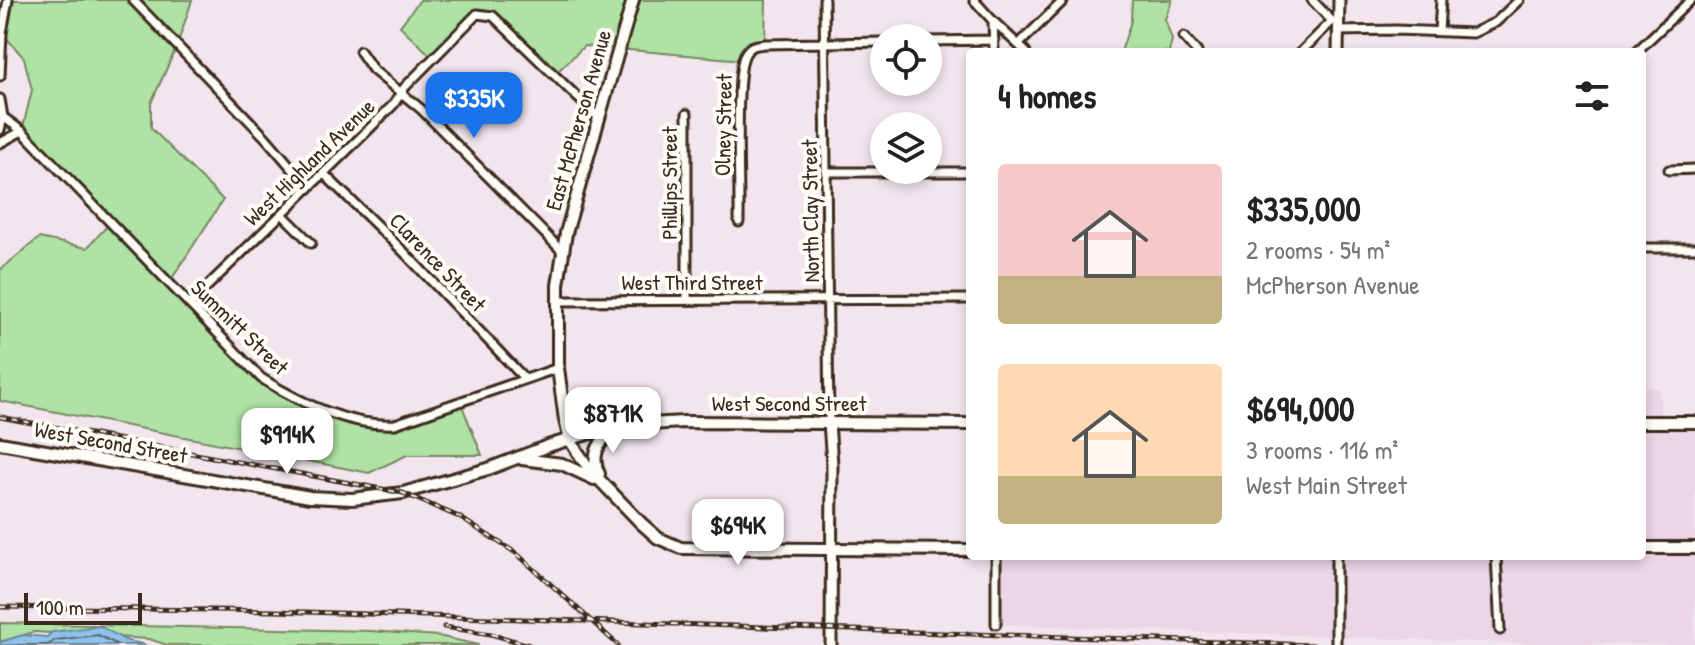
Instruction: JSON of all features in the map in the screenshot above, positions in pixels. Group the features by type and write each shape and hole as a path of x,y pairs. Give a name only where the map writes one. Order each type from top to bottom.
{"main road":[{"name":"East McPherson Avenue","path":"570,440 558,368 558,301 563,252 633,0"},
{"name":"West Second Street","path":"0,443 310,497 352,499 403,493 613,426 684,422 966,424"},
{"path":"1646,422 1695,422"},
{"path":"603,483 594,457 613,426"},
{"path":"570,440 590,470 641,523 658,538 681,548 966,550"},
{"path":"517,459 562,464 603,483"},
{"path":"1646,548 1695,548"}],"street":[{"path":"0,76 2,33 8,0"},
{"path":"133,0 266,138 309,188"},
{"name":"North Clay Street","path":"824,0 829,422"},
{"path":"974,0 1022,48"},
{"path":"1019,44 1064,0"},
{"path":"1312,0 1336,24 1473,33 1485,29 1519,0"},
{"path":"1338,48 1339,0"},
{"path":"1439,31 1441,0"},
{"path":"1640,48 1691,0"},
{"name":"West Highland Avenue","path":"189,304 324,174 477,14 493,16 599,118"},
{"path":"993,21 994,48"},
{"path":"1306,48 1336,24"},
{"path":"1184,37 1194,48"},
{"path":"942,41 994,40"},
{"path":"825,43 870,42"},
{"name":"Olney Street","path":"739,222 743,60 753,45 825,43"},
{"path":"360,51 373,70 421,109 563,252"},
{"path":"0,99 3,117 0,130"},
{"name":"Phillips Street","path":"687,114 687,300"},
{"name":"Summitt Street","path":"3,117 22,131 261,378 310,404 374,425 395,424 558,368"},
{"path":"0,143 22,131"},
{"path":"1669,170 1695,169"},
{"path":"827,172 966,172"},
{"name":"Clarence Street","path":"324,174 402,250 524,378"},
{"path":"282,214 311,243"},
{"path":"1646,248 1695,248"},
{"name":"West Third Street","path":"558,301 966,299"},
{"path":"829,422 832,464 831,645"},
{"path":"996,560 996,624"},
{"path":"1336,560 1336,645"},
{"path":"1496,560 1500,630"}],"shaded area":[{"path":"1646,388 1660,388 1660,422 1695,422 1695,645 1510,643 996,624 996,560 1646,560"}],"green space":[{"path":"8,0 192,0 177,46 151,103 151,128 223,200 169,283 261,378 345,418 395,424 460,401 482,455 407,455 369,473 0,401 0,270 39,238 87,248 110,223 22,131 32,90 24,58 2,33"},
{"path":"420,0 766,0 765,44 753,45 743,60 584,46 555,74 493,16 482,13 433,58 400,26"},
{"path":"1132,0 1172,0 1165,19 1172,40 1170,48 1122,48 1131,21"},
{"path":"0,623 371,631 438,636 479,645 167,645 149,639 34,632 0,642"}],"water":[{"path":"100,626 125,640 146,645 0,645 0,642 23,635 47,637 52,632"}],"railway":[{"path":"0,417 403,493 459,517 516,553 618,645"},
{"path":"0,607 275,611 1313,645"},
{"path":"444,627 491,634 529,645"}]}
